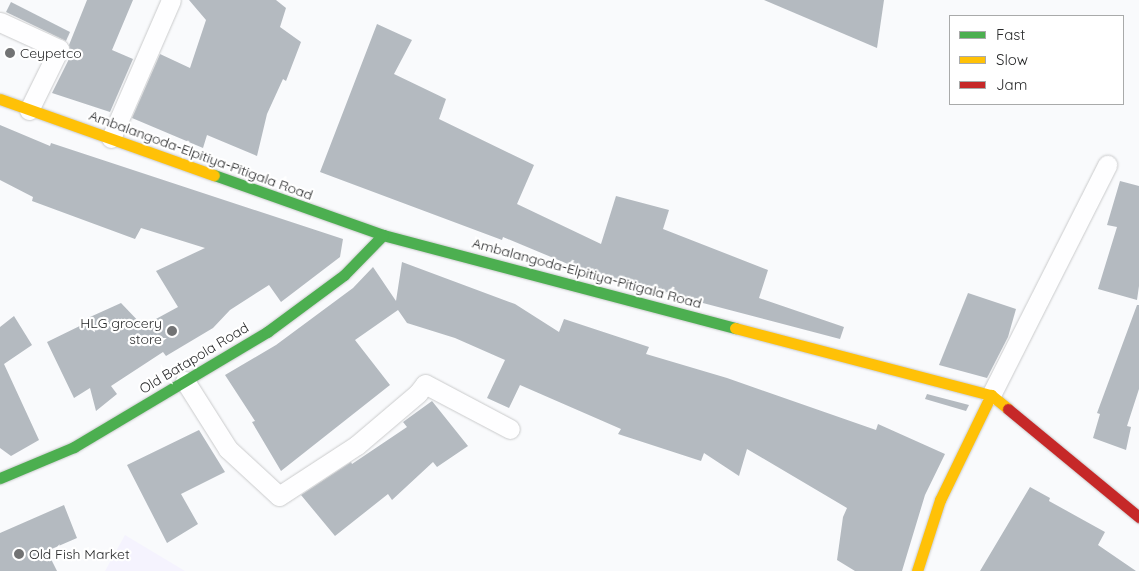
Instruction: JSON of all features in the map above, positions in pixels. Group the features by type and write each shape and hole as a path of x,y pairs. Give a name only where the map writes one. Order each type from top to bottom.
{"main road":[{"name":"Ambalangoda-Elpitiya-Pitigala Road","path":"0,100 383,235 991,395 1139,517"},
{"name":"Old Batapola Road","path":"0,478 74,447 275,327 344,275 383,235"},
{"path":"917,571 940,500 991,395"}],"street":[{"path":"111,138 171,0"},
{"path":"0,22 60,49 29,110"},
{"path":"991,395 1107,165"},
{"path":"185,381 228,449 279,496 357,445 418,393 425,384 510,429"}],"shaded area":[{"path":"125,535 185,571 105,571"}],"building":[{"path":"87,0 133,0 112,50 133,59 110,112 52,93 72,53 69,45"},
{"path":"189,0 276,0 286,8 280,27 301,42 286,81 283,79 267,114 257,156 207,135 203,148 132,118 160,54 190,68 206,20"},
{"path":"764,0 884,0 877,48"},
{"path":"11,2 70,32 66,41 6,12"},
{"path":"377,24 412,40 394,74 446,99 439,119 534,165 517,204 601,244 616,196 669,210 663,229 768,270 759,298 844,327 840,339 592,274 503,237 502,240 320,172"},
{"path":"0,125 50,146 51,143 343,239 340,257 281,302 269,285 230,310 213,328 166,356 163,352 111,386 117,394 96,411 90,388 74,398 47,342 92,320 90,317 121,303 143,326 178,307 156,271 205,248 141,228 135,239 32,201 33,197 0,180"},
{"path":"1120,181 1139,186 1139,286 1137,300 1098,289 1117,227 1107,225"},
{"path":"402,262 515,304 559,332 564,319 649,347 646,354 727,378 876,430 878,424 945,454 925,495 902,571 855,571 837,560 843,517 847,508 747,449 739,476 704,453 701,461 618,434 621,429 520,385 509,408 487,398 505,360 455,338 407,323 398,310 355,340 390,385 281,471 252,422 255,421 225,375 276,345 353,288 373,267 396,301"},
{"path":"968,293 1016,309 1008,337 987,378 939,365"},
{"path":"1137,305 1139,305 1139,389 1127,426 1131,427 1126,450 1093,438 1100,414 1097,413"},
{"path":"14,316 32,345 4,364 39,440 11,456 0,448 0,327"},
{"path":"927,394 969,405 966,411 925,399"},
{"path":"432,401 468,446 437,467 433,462 392,500 388,494 335,536 301,495 407,427 403,422"},
{"path":"199,430 225,472 181,494 198,524 167,543 127,465"},
{"path":"1030,487 1050,498 1049,501 1105,532 1098,545 1136,571 980,571"},
{"name":"Old Fish Market","path":"64,505 77,538 47,551 57,571 0,571 0,533"}],"traffic: fast":[{"path":"214,175 383,235 735,328"},
{"path":"0,478 74,447 267,332 344,275 383,235"}],"traffic: slow":[{"path":"0,99 214,175"},
{"path":"735,328 991,395 1008,409"},
{"path":"917,571 940,500 991,395"}],"traffic: jam":[{"path":"1008,409 1139,517"}],"place":[{"name":"Ceypetco","path":"10,53"},
{"name":"HLG grocery store","path":"172,331"},
{"name":"Old Fish Market","path":"19,554"}]}
